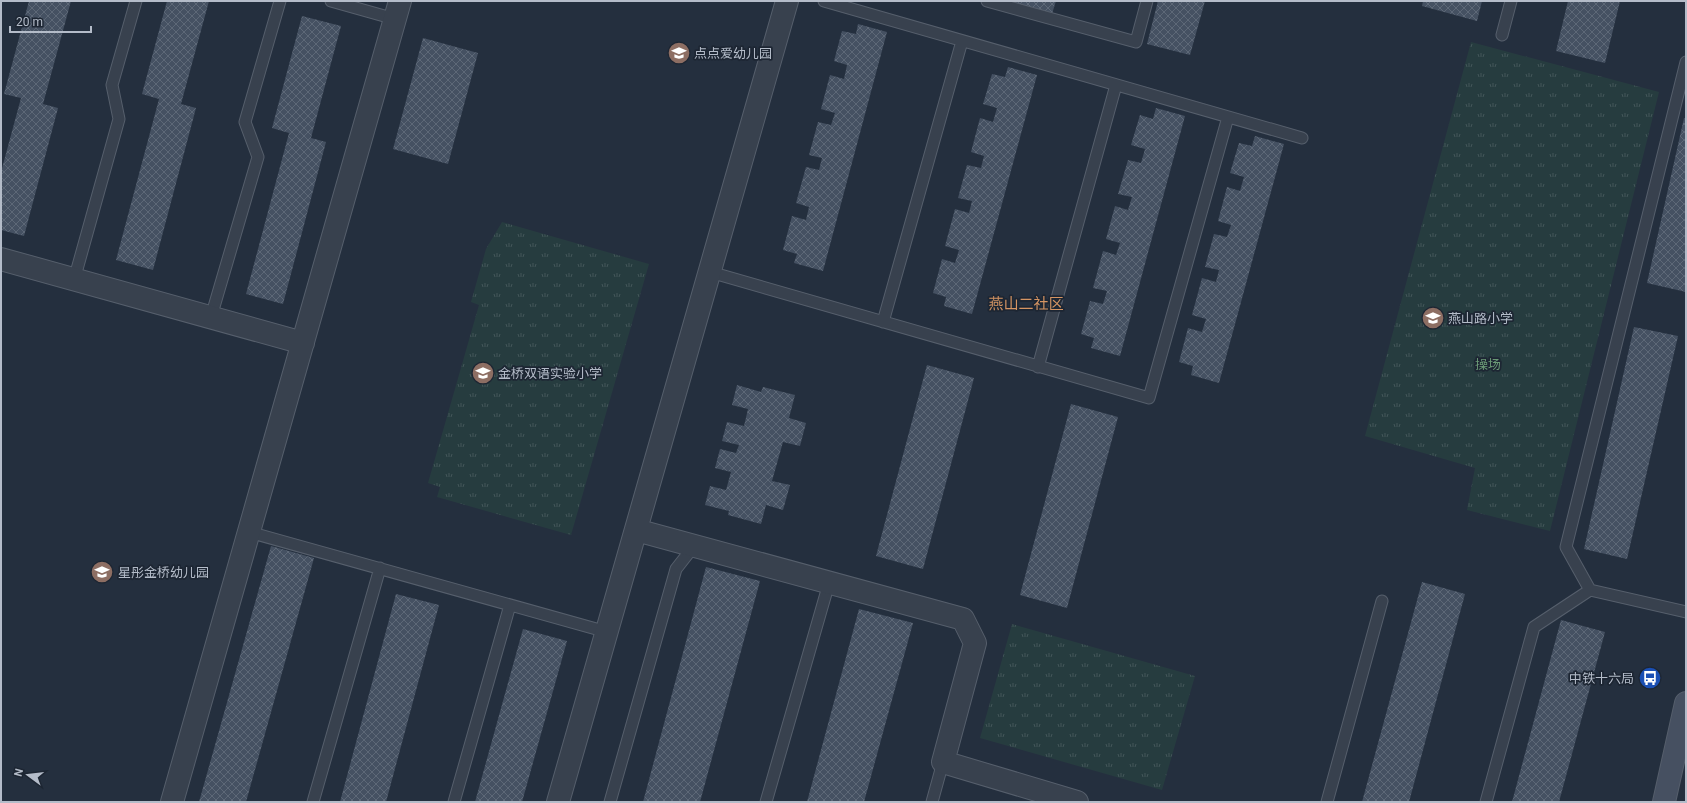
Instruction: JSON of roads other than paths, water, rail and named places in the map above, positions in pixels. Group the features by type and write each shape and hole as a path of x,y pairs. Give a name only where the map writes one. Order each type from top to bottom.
{"main road":[{"path":"1664,802 1686,702"}],"street":[{"path":"558,802 787,1"},
{"path":"172,802 398,10"},
{"path":"1,259 303,343"},
{"path":"636,530 963,619 975,643 943,762 1077,802"}],"lane":[{"path":"74,280 119,119 112,85 136,1"},
{"path":"211,317 258,157 245,122 280,1"},
{"path":"331,1 398,10"},
{"path":"824,1 1302,138"},
{"path":"987,1 1136,42 1147,1"},
{"path":"1502,35 1511,1"},
{"path":"883,322 962,40"},
{"path":"1590,590 1566,547 1686,62"},
{"path":"1038,367 1116,85"},
{"path":"710,272 1149,398 1228,117"},
{"path":"249,532 607,632"},
{"path":"610,802 676,569 694,546"},
{"path":"313,802 380,568"},
{"path":"766,802 829,582"},
{"path":"1486,802 1534,627 1590,590 1686,612"},
{"path":"1327,802 1382,601"},
{"path":"454,802 510,605"},
{"path":"932,802 943,762"}],"place":[{"name":"点点爱幼儿园","path":"679,53"},
{"name":"燕山路小学","path":"1433,318"},
{"name":"金桥双语实验小学","path":"483,373"},
{"name":"星彤金桥幼儿园","path":"102,572"},
{"name":"中铁十六局","path":"1650,678"}],"district":[{"name":"燕山二社区","path":"1026,304"}],"park label":[{"name":"操场","path":"1488,364"}]}
